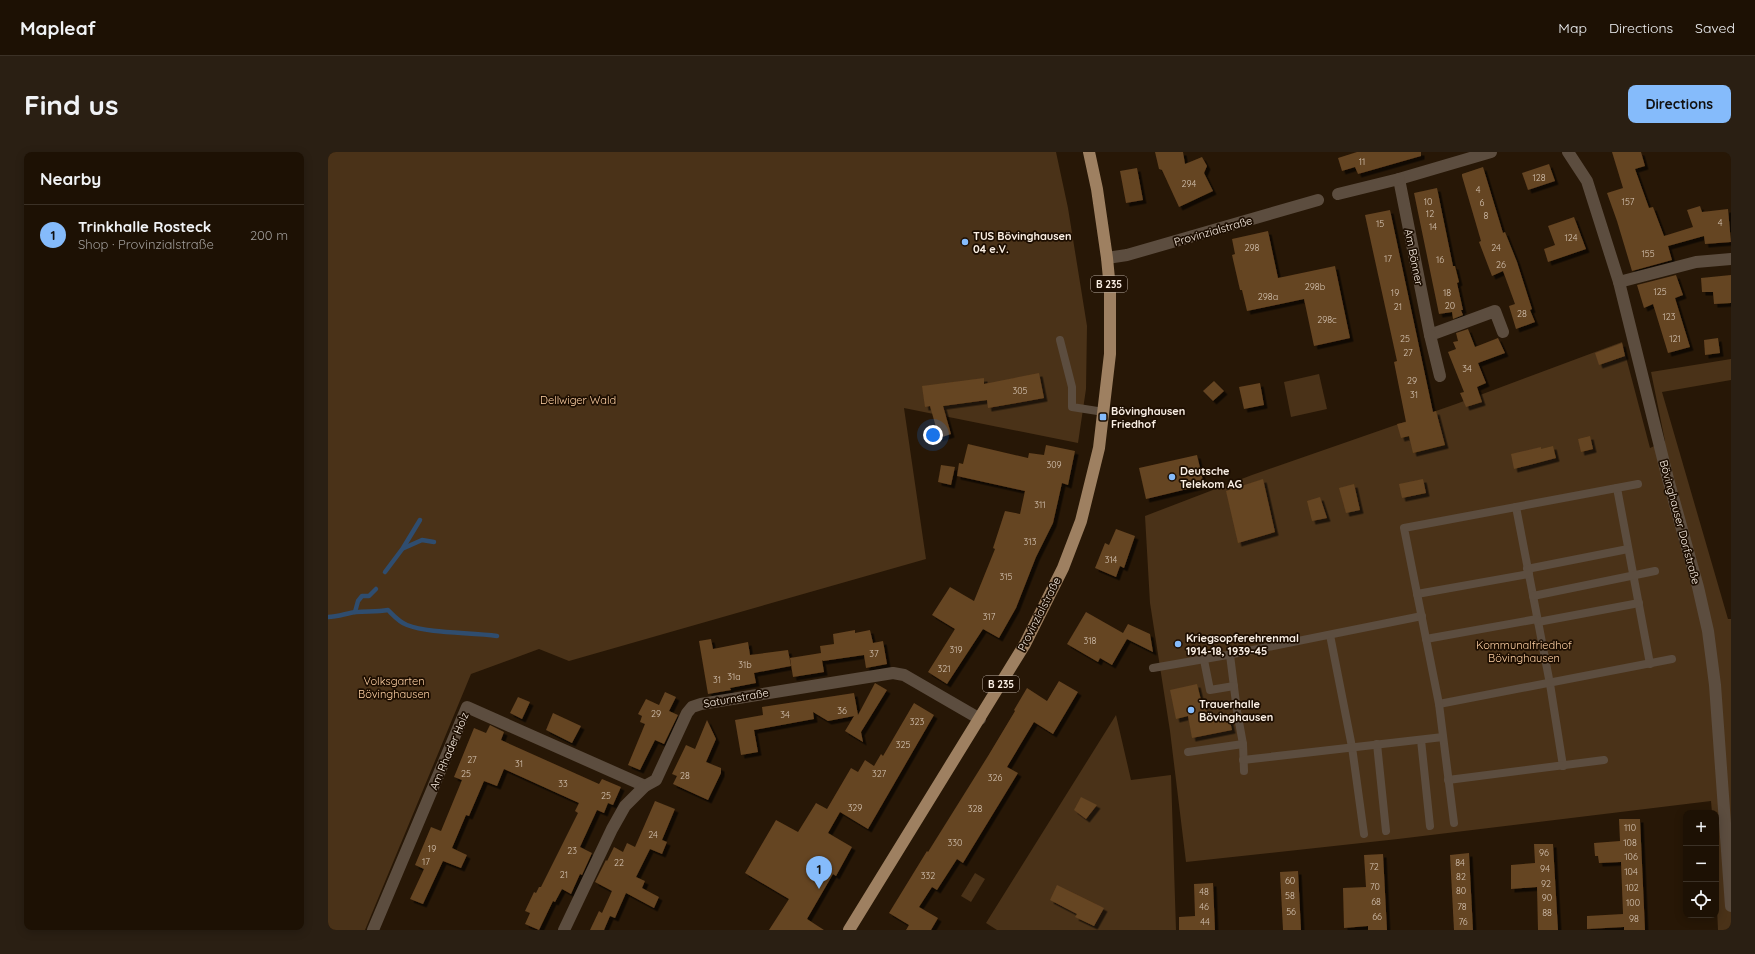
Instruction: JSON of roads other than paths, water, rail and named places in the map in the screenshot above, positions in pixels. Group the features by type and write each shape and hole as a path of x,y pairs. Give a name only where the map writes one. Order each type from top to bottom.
{"main road":[{"name":"Provinzialstraße","path":"849,930 1025,644 1063,568 1085,510 1100,448 1110,354 1110,289 1107,258 1097,189 1089,152"}],"street":[{"path":"1338,194 1398,179 1491,152"},
{"name":"Bövinghauser Dorfstraße","path":"1568,152 1587,181 1619,282 1664,464 1698,587 1708,631 1715,685 1731,906"},
{"name":"Am Bönner","path":"1398,179 1430,335 1440,376"},
{"name":"Provinzialstraße","path":"1107,258 1134,253 1318,200"},
{"path":"1619,282 1696,262 1731,259"},
{"path":"1430,335 1495,311 1504,332"},
{"name":"Saturnstraße","path":"564,930 612,829 625,806 645,786 656,780 687,713 692,707 701,704 893,673 904,675 980,719"},
{"name":"Am Rhader Holz","path":"373,930 467,707 645,786"}],"lane":[{"path":"1060,340 1072,388 1072,407 1104,412"},
{"path":"1454,823 1439,704 1404,528 1638,484"},
{"path":"1617,488 1650,664"},
{"path":"1516,507 1550,684 1563,766"},
{"path":"1417,594 1528,572 1628,549"},
{"path":"1533,596 1655,571"},
{"path":"1426,639 1638,603"},
{"path":"1153,668 1230,655 1422,616"},
{"path":"1330,635 1352,747 1364,834"},
{"path":"1230,655 1243,744 1244,771"},
{"path":"1439,704 1550,684 1672,659"},
{"path":"1204,660 1210,690 1234,686"},
{"path":"1243,760 1443,737"},
{"path":"1421,740 1430,826"},
{"path":"1188,752 1243,744"},
{"path":"1377,744 1386,832"},
{"path":"1448,780 1604,760"}],"waterway":[{"path":"385,572 403,548 420,520"},
{"path":"404,548 422,540 434,542"},
{"path":"355,612 358,601 362,596 369,596 376,589"},
{"path":"328,617 356,612 388,610 397,619 416,628 497,636"}],"place":[{"name":"TUS Bövinghausen 04 e.V.","path":"965,242"},
{"name":"Bövinghausen Friedhof","path":"1103,417"},
{"name":"Deutsche Telekom AG","path":"1172,477"},
{"name":"Kriegsopferehrenmal 1914-18, 1939-45","path":"1178,644"},
{"name":"Trauerhalle Bövinghausen","path":"1191,710"},
{"name":"Trinkhalle Rosteck","path":"819,889"}],"park label":[{"name":"Dellwiger Wald","path":"578,400"},
{"name":"Kommunalfriedhof Bövinghausen","path":"1524,651"},
{"name":"Volksgarten Bövinghausen","path":"394,687"}]}
